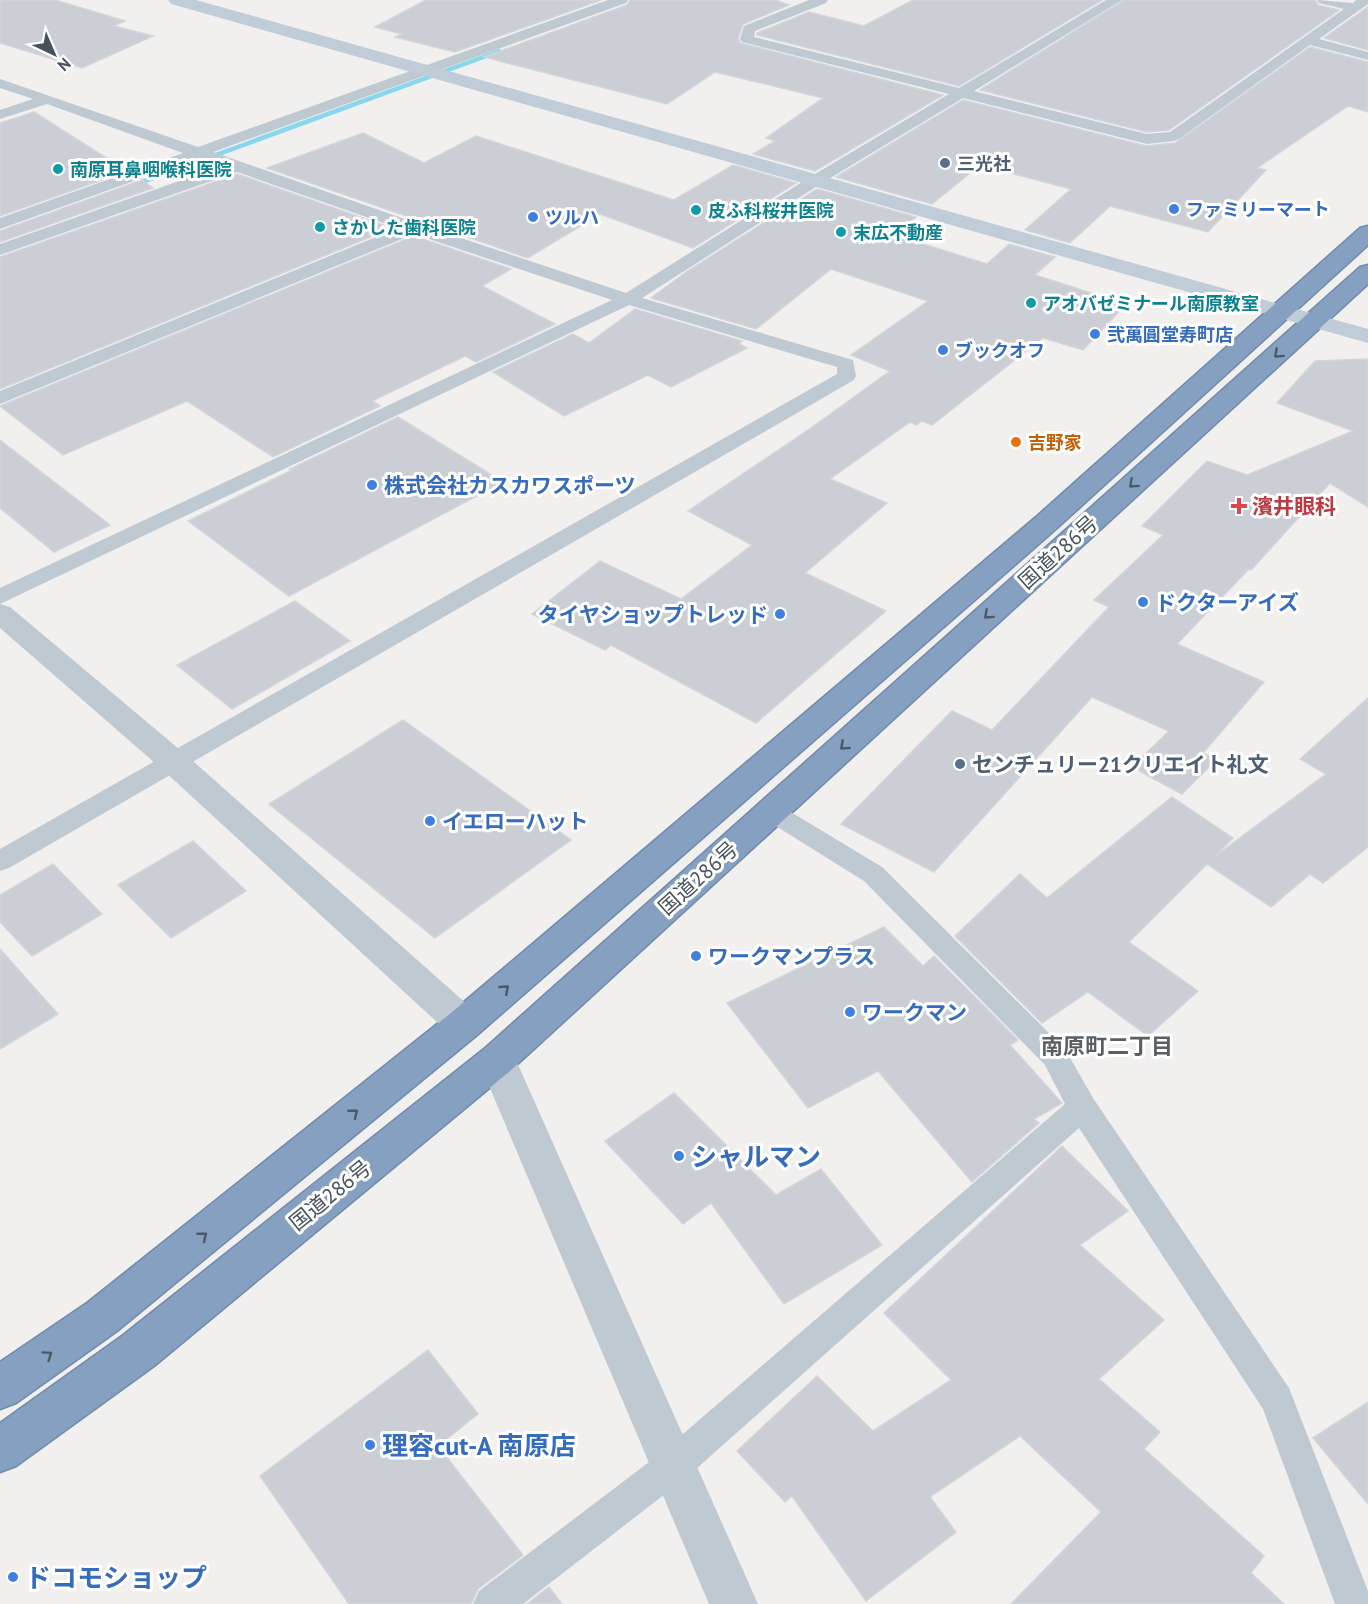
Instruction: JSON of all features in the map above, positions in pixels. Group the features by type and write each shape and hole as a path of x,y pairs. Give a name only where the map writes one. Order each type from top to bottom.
{"highway":[{"name":"国道286号","path":"0,1388 102,1317 464,1024 1037,530 1368,233"},
{"name":"国道286号","path":"0,1450 138,1351 497,1060 1368,272"}],"street":[{"path":"177,0 1368,336"},
{"path":"0,613 174,762 464,1024"},
{"path":"497,1060 734,1604"}],"lane":[{"path":"581,0 604,6"},
{"path":"0,224 621,0"},
{"path":"821,0 749,29 747,39 1147,139 1174,136 1360,4"},
{"path":"0,597 627,299 816,180 1114,0"},
{"path":"1324,0 1360,4"},
{"path":"1309,41 1368,56"},
{"path":"0,83 413,228 627,299 846,364 847,376 0,861"},
{"path":"0,115 49,99"},
{"path":"0,250 238,166"},
{"path":"0,398 413,228"},
{"path":"772,812 873,874 1054,1057 1083,1107 1277,1400 1354,1604"},
{"path":"492,1604 674,1465 1083,1107"}],"building":[{"path":"0,0 55,0 125,21 114,26 153,36 82,68 0,43"},
{"path":"426,0 601,0 455,52 395,37 402,34 375,27"},
{"path":"630,0 775,0 789,5 743,24 738,38 740,43 943,95 815,171 753,154 775,141 766,138 823,98 715,72 667,104 484,57 627,5"},
{"path":"913,0 1102,0 959,86 757,35 757,33 809,12 864,26"},
{"path":"1124,0 1315,0 1318,5 1339,10 1169,130 1147,132 980,90"},
{"path":"1368,7 1368,50 1324,38"},
{"path":"1310,47 1368,62 1368,112 1348,106 1257,168 1266,170 1208,232 1110,206 1070,243 1025,230 1071,189 980,165 932,204 836,177 963,100 1146,146 1175,143"},
{"path":"34,112 127,171 0,216 0,123"},
{"path":"363,133 424,163 476,136 674,200 733,165 796,183 693,248 600,214 528,258 267,168"},
{"path":"237,174 392,228 0,389 0,257"},
{"path":"142,180 153,188 0,242 0,231"},
{"path":"817,189 916,217 895,235 987,264 1009,244 1055,257 1035,275 1126,304 1083,350 1043,338 932,425 922,421 916,425 910,422 830,479 887,503 805,573 886,611 756,723 611,645 605,650 532,614 600,561 681,599 752,545 688,511 811,428 890,371 851,355 928,301 831,269 756,329 651,298 686,272"},
{"path":"414,236 511,269 482,286 555,324 476,362 465,356 372,401 380,406 273,457 187,401 63,455 0,406"},
{"path":"635,309 742,341 739,344 747,348 671,387 648,375 564,416 493,372 573,334 589,343"},
{"path":"1368,359 1368,507 1330,483 1251,570 1249,569 1177,644 1264,682 1203,753 1216,760 1182,794 1132,767 1169,731 1092,697 934,872 841,824 952,711 992,730 1109,607 1094,600 1163,535 1142,526 1207,461 1247,475 1353,431 1277,403 1315,361"},
{"path":"398,417 503,482 289,596 188,521 292,470 290,469"},
{"path":"0,440 110,525 54,552 0,508"},
{"path":"295,601 350,641 232,709 177,665"},
{"path":"1368,698 1368,847 1323,883 1310,874 1271,907 1207,864 1129,942 1198,991 1148,1036 1088,992 1042,1023 955,936 1020,874 1047,898 1172,797 1233,838 1214,857 1326,774 1300,759"},
{"path":"403,720 571,840 435,938 269,804"},
{"path":"193,841 246,891 171,938 118,885"},
{"path":"53,864 102,914 32,956 0,922 0,895"},
{"path":"884,927 923,966 934,956 1018,1040 1010,1045 1062,1103 1034,1119 1039,1123 972,1182 878,1071 808,1108 727,1003"},
{"path":"0,949 58,1014 0,1049"},
{"path":"674,1093 776,1195 821,1169 882,1245 784,1304 711,1203 683,1224 605,1141"},
{"path":"1062,1146 1128,1211 1080,1245 1164,1320 1099,1379 1160,1432 1144,1449 1264,1556 1251,1573 1284,1604 1011,1604 1101,1512 1020,1436 930,1497 956,1532 866,1601 792,1496 785,1502 737,1451 817,1376 873,1431 951,1380 884,1313"},
{"path":"428,1350 478,1414 438,1446 523,1555 478,1589 471,1604 349,1604 260,1476"},
{"path":"1368,1402 1368,1504 1313,1438"},
{"path":"549,1587 562,1604 527,1604"}],"waterway":[{"path":"124,188 502,51"}],"place":[{"name":"三光社","path":"945,163"},
{"name":"南原耳鼻咽喉科医院","path":"58,169"},
{"name":"ファミリーマート","path":"1174,209"},
{"name":"皮ふ科桜井医院","path":"696,210"},
{"name":"ツルハ","path":"533,217"},
{"name":"さかした歯科医院","path":"320,227"},
{"name":"末広不動産","path":"841,232"},
{"name":"アオバゼミナール南原教室","path":"1031,303"},
{"name":"弐萬圓堂寿町店","path":"1095,334"},
{"name":"ブックオフ","path":"943,350"},
{"name":"吉野家","path":"1016,442"},
{"name":"株式会社カスカワスポーツ","path":"372,485"},
{"name":"濱井眼科","path":"1239,506"},
{"name":"ドクターアイズ","path":"1143,602"},
{"name":"タイヤショップトレッド","path":"780,614"},
{"name":"センチュリー21クリエイト礼文","path":"960,764"},
{"name":"イエローハット","path":"430,821"},
{"name":"ワークマンプラス","path":"696,956"},
{"name":"ワークマン","path":"850,1012"},
{"name":"シャルマン","path":"679,1156"},
{"name":"理容cut-A 南原店","path":"370,1445"},
{"name":"ドコモショップ","path":"13,1577"}],"district":[{"name":"南原町二丁目","path":"1107,1046"}]}
